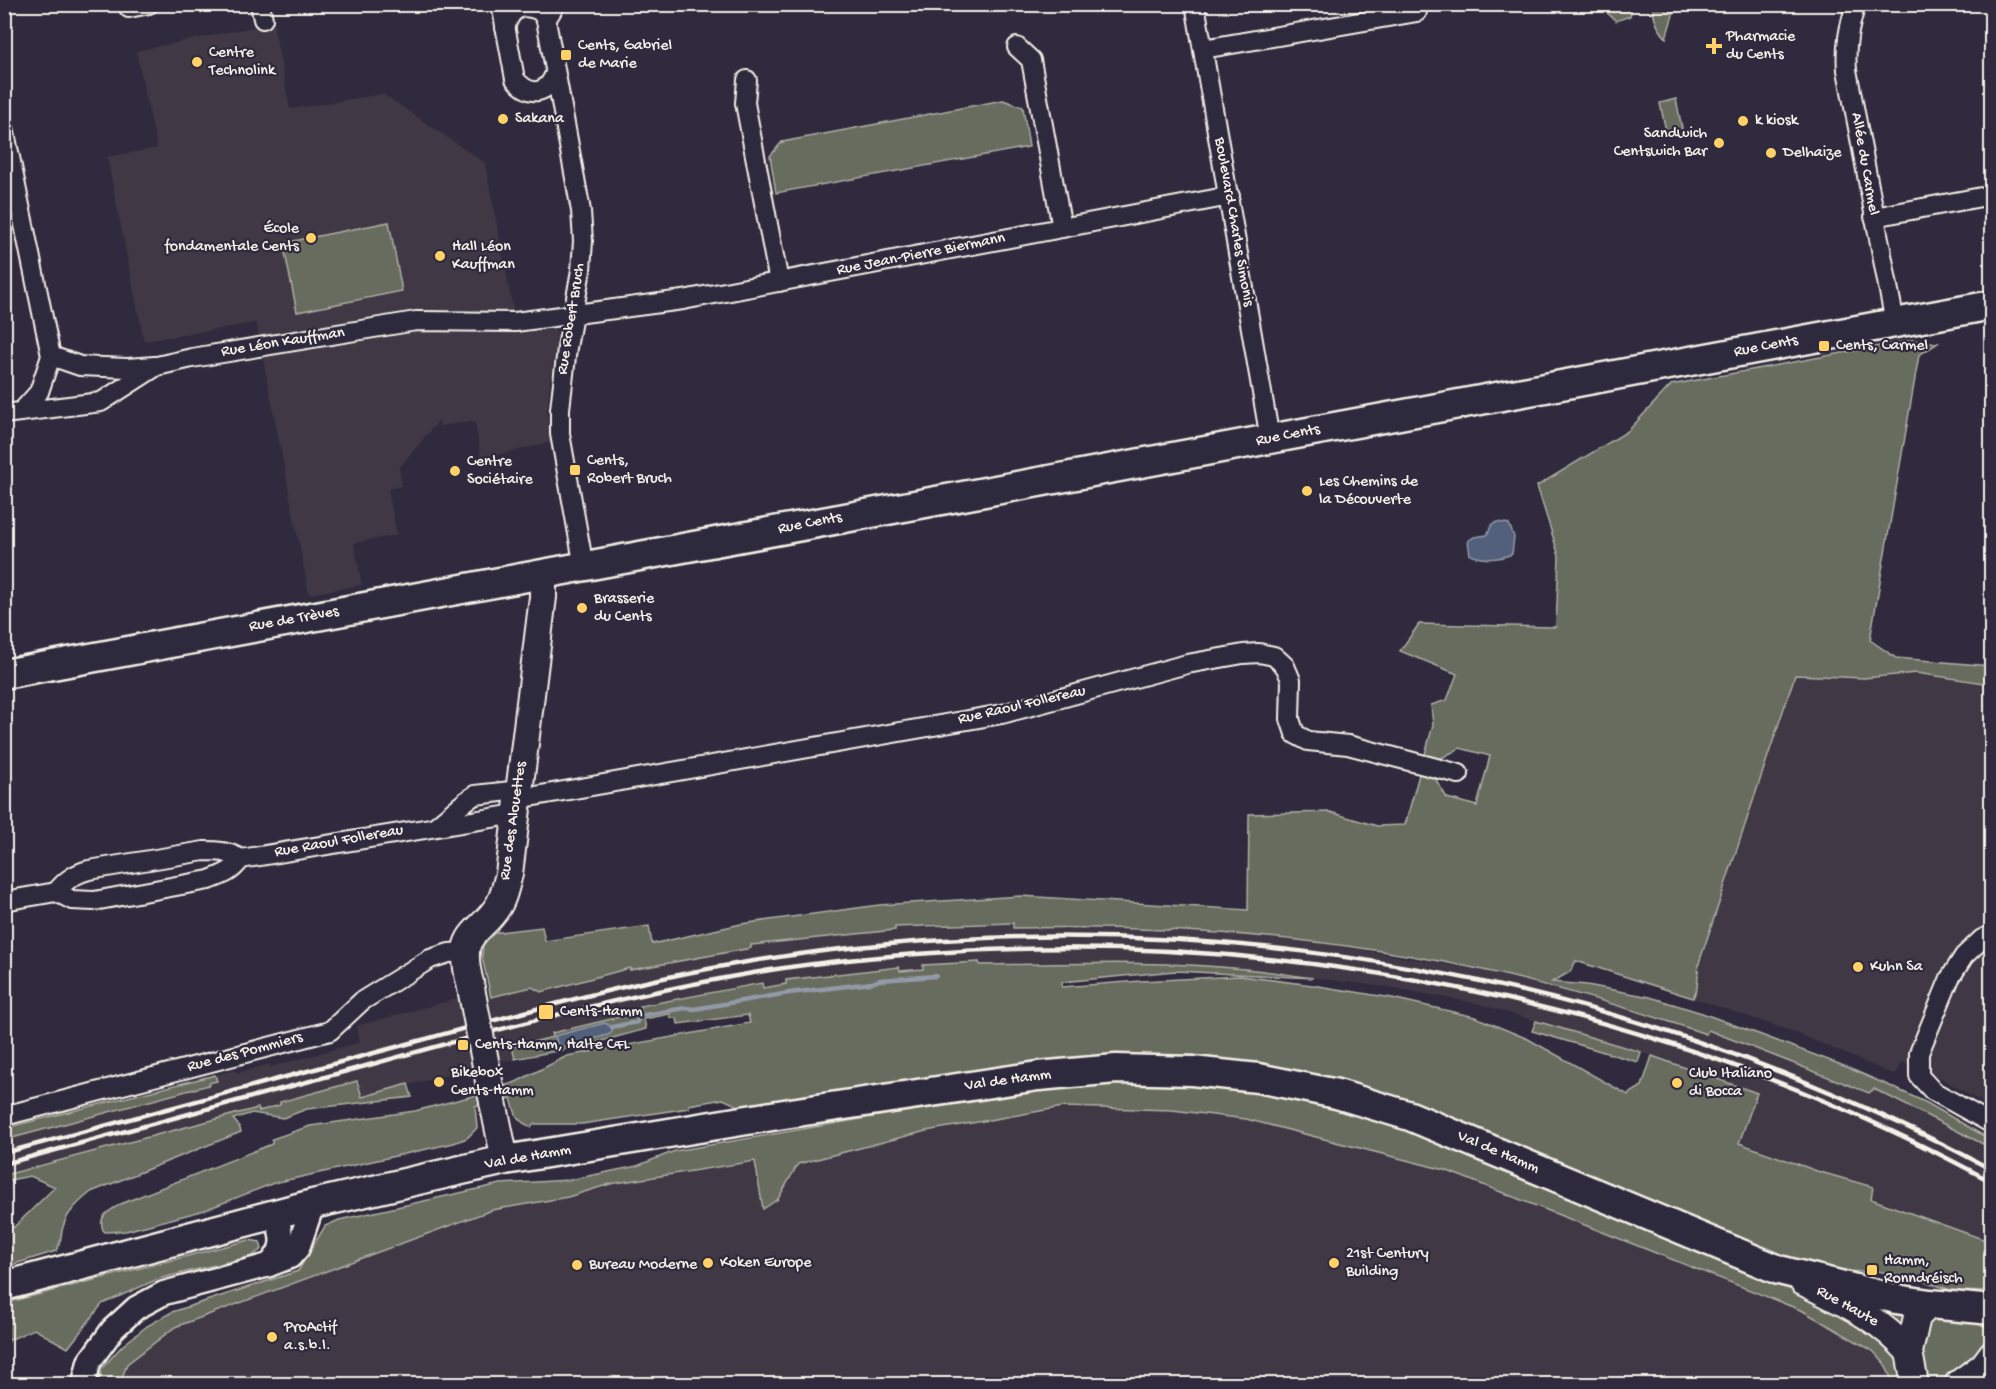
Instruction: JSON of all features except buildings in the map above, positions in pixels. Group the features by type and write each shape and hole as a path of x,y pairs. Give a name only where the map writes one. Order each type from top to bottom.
{"main road":[{"name":"Rue Cents","path":"584,567 1992,305"},
{"name":"Rue de Trèves","path":"4,674 584,567"},
{"name":"Rue des Alouettes","path":"466,952 472,935 494,912 504,895 509,874 543,597 543,574"},
{"path":"466,952 505,1160"},
{"name":"Val de Hamm","path":"4,1286 313,1204 505,1160 784,1114 1038,1076 1116,1069 1192,1071 1258,1078 1336,1094 1410,1116 1779,1270 1880,1296 1992,1310"},
{"name":"Rue Haute","path":"1779,1270 1869,1316 1892,1333 1909,1352"},
{"path":"1915,1384 1909,1352 1917,1317 1930,1304"},
{"path":"1958,1384 1983,1366 1992,1354"}],"street":[{"path":"129,8 149,4"},
{"path":"501,4 515,79 522,88 534,92 543,90 552,83 555,73"},
{"name":"Boulevard Charles Simonis","path":"1195,4 1230,196 1270,439"},
{"path":"1203,49 1417,12 1417,4"},
{"name":"Allée du Carmel","path":"1856,4 1847,34 1847,70 1895,323"},
{"name":"Rue Robert Bruch","path":"505,28 508,17 517,9 529,7 545,10 581,211 583,241 581,270 562,384 560,434 584,567"},
{"path":"1017,48 1031,60 1062,228"},
{"path":"747,80 745,102 779,282"},
{"path":"4,128 13,214 51,356 39,392 13,412"},
{"path":"1874,217 1992,195"},
{"name":"Rue Jean-Pierre Biermann","path":"573,314 683,300 1230,196"},
{"name":"Rue Léon Kauffman","path":"13,412 101,402 157,366 192,358 416,321 515,322 573,314"},
{"path":"51,356 80,366 127,368 157,366"},
{"name":"Rue Raoul Follereau","path":"56,892 67,879 90,870 204,851 232,853 241,859 436,826 518,801 1002,714 1187,664 1259,653 1274,656 1285,666 1291,680 1290,718 1295,734 1308,741 1348,745 1459,774"},
{"name":"Rue Raoul Follereau","path":"436,826 475,795 518,801"},
{"name":"Rue Raoul Follereau","path":"4,901 56,892 72,900 94,901 209,880 225,875 235,868 241,859"},
{"path":"1992,934 1982,939 1964,956 1950,978 1919,1053 1919,1076 1933,1091 1992,1124"},
{"name":"Rue des Pommiers","path":"4,1116 330,1031 362,1001 430,959 449,953 466,952"},
{"path":"84,1384 89,1362 113,1329 136,1308 164,1293 269,1265 290,1257 298,1248 313,1204"},
{"path":"269,1265 278,1257 282,1246 282,1234 276,1214"}],"shaded area":[{"name":"École fondamentale Cents","path":"273,23 290,109 383,94 485,163 517,330 555,330 558,337 547,411 551,442 481,459 475,421 439,426 440,419 399,468 402,486 388,489 397,535 354,543 362,585 309,594 256,323 144,341 107,157 157,148 136,51"},
{"path":"1916,673 1991,684 1991,1108 1941,1078 1901,1062 1895,1075 1794,1032 1693,998 1697,988 1699,963 1795,675 1864,678"},
{"path":"1013,923 1014,928 1083,927 1213,932 1321,943 1491,972 1613,1004 1706,1034 1708,1030 1869,1093 1874,1089 1991,1148 1992,1242 1870,1199 1873,1186 1817,1171 1738,1143 1757,1093 1676,1063 1479,1004 1395,988 1244,969 1177,965 980,965 979,962 924,965 924,969 900,971 899,967 786,980 787,984 763,988 762,984 641,1006 642,1012 553,1033 553,1037 512,1047 515,1059 362,1097 357,1081 280,1102 280,1105 258,1111 257,1108 5,1175 5,1140 209,1085 217,1081 215,1075 218,1074 235,1070 237,1073 269,1064 271,1067 360,1042 356,1026 452,1000 489,991 491,997 532,987 541,992 630,968 631,970 777,941 777,943 922,925 923,928"},
{"path":"1063,1107 1172,1110 1246,1119 1445,1170 1803,1311 1873,1351 1884,1363 1894,1384 120,1384 127,1364 175,1327 492,1210 568,1197 610,1184 755,1161 763,1208 778,1199 798,1164 926,1131"}],"green space":[{"path":"1606,5 1633,5 1630,16 1616,21 1605,11"},
{"path":"1653,5 1676,5 1666,38 1656,23"},
{"path":"1676,99 1683,133 1667,136 1660,103"},
{"path":"1003,100 1023,107 1029,147 776,193 770,156 782,142"},
{"path":"389,222 402,291 297,312 283,243"},
{"path":"1912,340 1938,343 1919,355 1870,640 1896,658 1991,666 1991,684 1916,673 1864,678 1795,675 1699,963 1697,988 1693,998 1576,961 1570,972 1552,982 1587,985 1650,997 1702,1013 1839,1064 1927,1103 1991,1140 1991,1148 1874,1089 1869,1093 1708,1030 1706,1034 1600,1000 1492,972 1374,950 1314,942 1194,931 1013,928 1013,923 895,927 895,930 751,945 751,948 630,970 630,968 541,992 532,987 491,997 482,957 483,945 491,933 542,927 545,941 649,926 652,944 741,924 879,905 1021,896 1248,910 1249,814 1330,812 1377,826 1405,825 1420,771 1433,775 1447,798 1477,806 1490,756 1460,748 1436,761 1424,758 1433,725 1431,705 1447,700 1457,674 1400,651 1419,624 1556,627 1559,556 1537,486 1628,431 1671,385"},
{"path":"979,962 980,965 1179,964 1254,970 1313,978 1175,971 1062,982 1062,987 1240,976 1392,998 1475,1017 1528,1039 1628,1095 1642,1086 1652,1056 1757,1093 1739,1143 1817,1171 1873,1187 1871,1199 1991,1242 1992,1292 1954,1291 1914,1278 1866,1269 1865,1272 1840,1270 1796,1259 1773,1252 1413,1102 1340,1080 1260,1064 1192,1055 1115,1055 1037,1061 743,1108 723,1099 689,1105 689,1108 582,1124 533,1124 532,1127 519,1120 511,1098 475,1106 477,1128 467,1138 454,1143 274,1183 205,1210 126,1231 105,1232 103,1230 104,1217 123,1203 272,1144 272,1139 310,1126 415,1111 473,1096 516,1082 567,1056 750,1023 748,1015 678,1024 677,1018 671,1018 670,1014 644,1019 646,1029 583,1046 515,1059 512,1047 553,1037 552,1033 641,1012 640,1006 762,983 763,988 786,984 786,980 899,967 900,971 923,969 923,965"},
{"path":"1536,1021 1641,1052 1638,1062 1532,1031"},
{"path":"215,1075 217,1081 209,1085 5,1140 5,1128"},
{"path":"357,1081 362,1097 408,1084 412,1097 307,1109 283,1118 252,1113 233,1119 241,1132 91,1192 68,1216 56,1251 5,1267 5,1227 14,1227 55,1187 30,1176 5,1181 5,1175 258,1108 259,1111 280,1105 280,1102"},
{"path":"1116,1082 1191,1084 1256,1092 1333,1108 1404,1129 1810,1297 1917,1317 1992,1325 1991,1384 1894,1384 1884,1363 1873,1351 1803,1311 1445,1170 1246,1119 1172,1110 1063,1107 926,1131 798,1164 778,1199 763,1209 755,1161 610,1184 568,1197 492,1210 175,1327 127,1364 120,1384 99,1384 101,1369 122,1346 147,1326 172,1312 298,1271 325,1226 339,1220 500,1184 569,1180 637,1166 675,1151 1058,1085"},
{"path":"249,1240 260,1242 262,1249 252,1256 158,1279 102,1304 68,1348 34,1329 9,1340 5,1350 5,1267 13,1301"}],"water":[{"path":"1498,522 1509,524 1514,537 1512,554 1491,559 1470,555 1468,541 1474,537 1487,535 1492,524"},
{"path":"605,1023 612,1027 612,1032 608,1035 563,1047 557,1043 555,1036"}],"waterway":[{"path":"612,1027 637,1022 639,1016 685,1008 694,1009 880,980 936,976"}],"railway":[{"path":"4,1153 546,1007 711,968 890,944 1028,937 1165,939 1303,951 1439,973 1574,1004 1705,1044 1834,1094 1953,1149 1992,1170"},
{"path":"4,1164 515,1026 609,1002 705,982 774,969 835,961 917,954 1056,948 1195,953 1334,967 1471,991 1606,1024 1739,1067 1867,1120 1992,1182"}],"place":[{"name":"Pharmacie du Cents","path":"1714,46"},
{"name":"Cents, Gabriel de Marie","path":"566,55"},
{"name":"Centre Technolink","path":"197,62"},
{"name":"Sakana","path":"503,119"},
{"name":"k kiosk","path":"1743,121"},
{"name":"Sandwich Centswich Bar","path":"1719,143"},
{"name":"Delhaize","path":"1771,153"},
{"name":"École fondamentale Cents","path":"311,238"},
{"name":"Hall Léon Kauffman","path":"440,256"},
{"name":"Cents, Carmel","path":"1824,346"},
{"name":"Cents, Robert Bruch","path":"575,470"},
{"name":"Centre Sociétaire","path":"455,471"},
{"name":"Les Chemins de la Découverte","path":"1307,491"},
{"name":"Brasserie du Cents","path":"582,608"},
{"name":"Kuhn Sa","path":"1858,967"},
{"name":"Cents-Hamm","path":"546,1012"},
{"name":"Cents-Hamm, Halte CFL","path":"463,1045"},
{"name":"Bikebox Cents-Hamm","path":"439,1082"},
{"name":"Club Italiano di Bocca","path":"1677,1083"},
{"name":"Koken Europe","path":"708,1263"},
{"name":"21st Century Building","path":"1334,1263"},
{"name":"Bureau Moderne","path":"577,1265"},
{"name":"Hamm, Ronndréisch","path":"1872,1270"},
{"name":"ProActif a.s.b.l.","path":"272,1337"}]}
